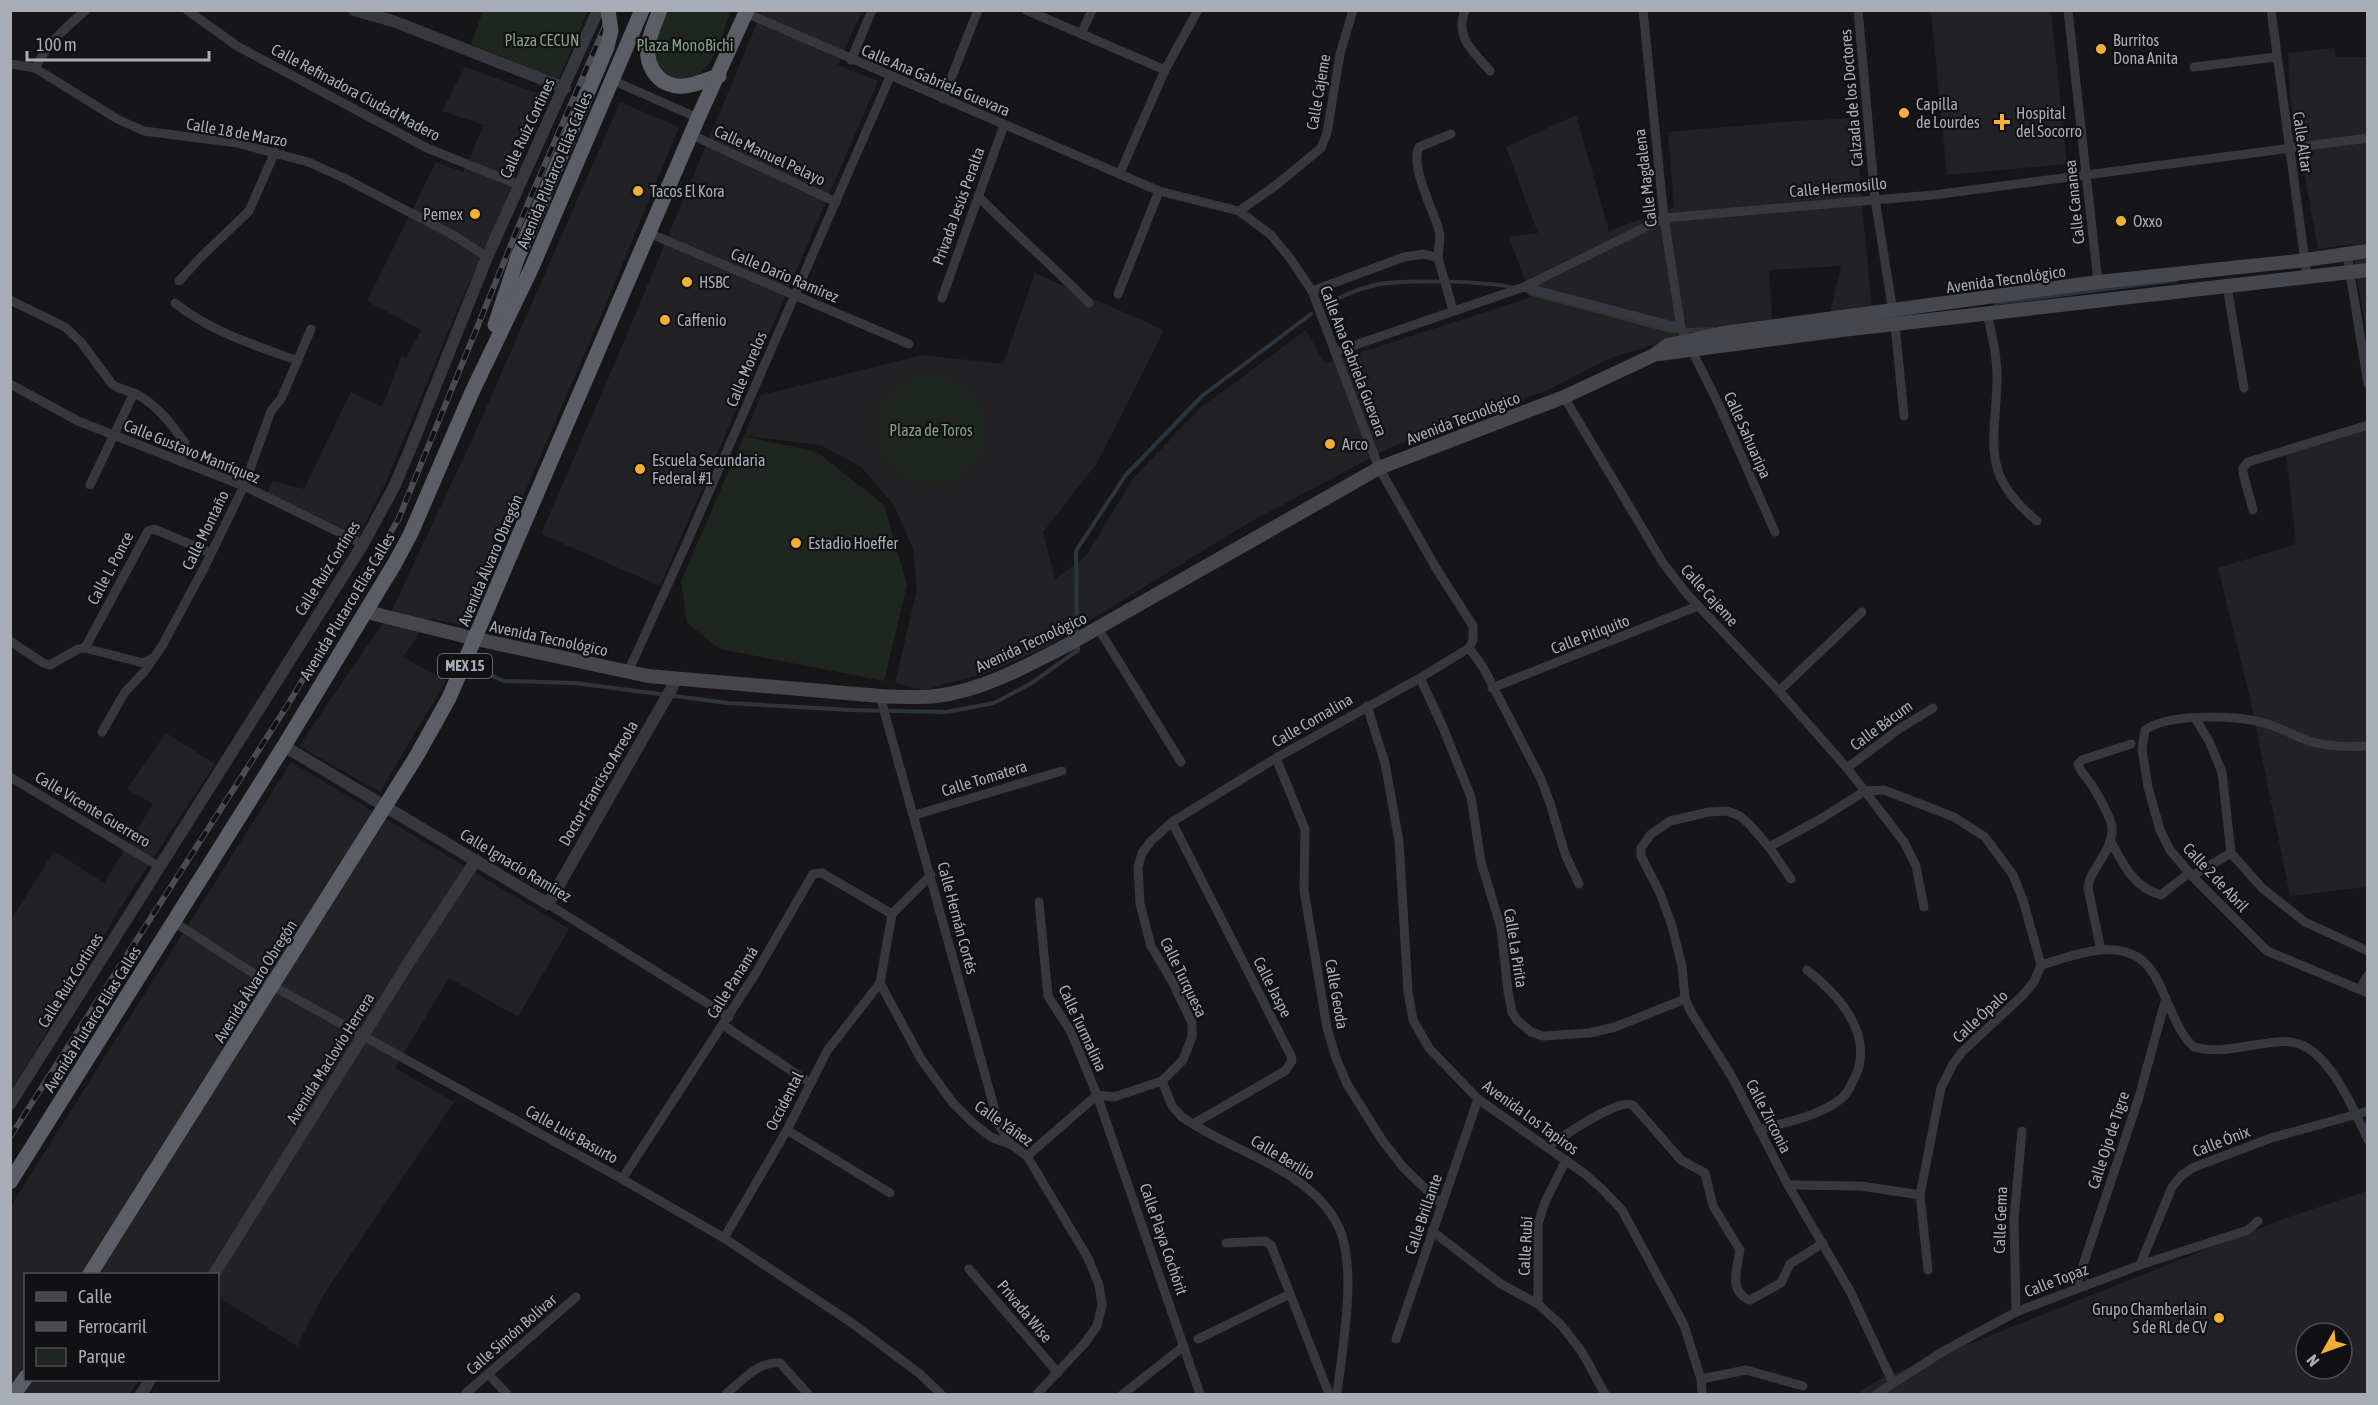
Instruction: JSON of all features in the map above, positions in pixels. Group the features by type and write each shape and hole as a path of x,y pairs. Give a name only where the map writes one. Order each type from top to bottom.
{"highway":[{"path":"472,392 517,259 607,47 611,31 608,10"},
{"name":"Avenida Plutarco Elías Calles","path":"10,1182 367,612 411,533 472,392 532,267 642,10"},
{"path":"660,10 648,39 647,50 648,60 660,79 681,87 718,76"},
{"name":"Avenida Álvaro Obregón","path":"91,1273 273,986 449,698 698,118 747,12"},
{"path":"14,1395 24,1380"}],"main road":[{"name":"Avenida Tecnológico","path":"367,612 476,639 628,672 677,679 880,696 935,696 972,688 1024,667 1098,628 1379,468 1564,397 1654,355 1693,341 1894,318 2098,282 2305,260 2367,251"},
{"name":"Avenida Tecnológico","path":"1894,318 1987,313 2367,270"}],"street":[{"path":"35,68 55,37 86,10"},
{"name":"Calle Refinadora Ciudad Madero","path":"187,10 237,46 427,148 519,185"},
{"path":"354,10 393,21 565,88"},
{"path":"382,10 393,21"},
{"name":"Calle Ruíz Cortines","path":"10,1104 363,544 394,487 487,257 565,88 598,10"},
{"path":"851,60 872,10"},
{"path":"943,99 978,10"},
{"path":"1026,10 1166,70"},
{"path":"1081,34 1092,10"},
{"path":"1120,173 1166,70 1198,10"},
{"name":"Calle Cajeme","path":"1239,211 1275,186 1321,148 1328,133 1340,54 1353,10"},
{"path":"1465,10 1460,27 1462,33 1466,42 1491,72"},
{"name":"Calle Magdalena","path":"1643,10 1664,218 1693,341"},
{"name":"Calzada de los Doctores","path":"1858,10 1875,199 1894,318 1904,416"},
{"name":"Calle Cananea","path":"2068,10 2098,282"},
{"name":"Calle Altar","path":"2271,10 2307,276"},
{"name":"Calle Ana Gabriela Guevara","path":"747,12 890,77 1159,191 1239,211 1271,235 1312,291 1379,468 1436,568 1473,626 1473,640 1469,648"},
{"path":"2194,67 2276,57"},
{"name":"Calle 18 de Marzo","path":"10,64 35,68 119,120 144,131 237,143 308,162 344,178 455,236 487,257"},
{"name":"Calle Morelos","path":"628,672 890,77"},
{"name":"Calle Manuel Pelayo","path":"612,80 698,118"},
{"name":"Privada Jesús Peralta","path":"942,298 1004,125"},
{"path":"1451,134 1419,147 1416,152 1419,173 1440,236 1438,258 1453,310"},
{"name":"Calle Manuel Pelayo","path":"692,135 836,202"},
{"name":"Calle Hermosillo","path":"1335,352 1524,287 1664,218 1933,195 2367,138"},
{"path":"179,281 249,211 275,152"},
{"path":"1118,294 1159,191"},
{"path":"978,196 1010,230 1064,277 1089,303"},
{"name":"Calle Darío Ramírez","path":"649,233 909,344"},
{"path":"1312,291 1404,257 1424,254 1438,258"},
{"path":"2348,255 2367,384"},
{"path":"2227,286 2244,388"},
{"path":"1524,287 1693,341"},
{"path":"10,300 65,327 81,342 112,384 118,389 134,393 155,407 185,442 181,462"},
{"path":"175,303 190,315 228,335 298,362"},
{"path":"1987,313 1995,350 1998,382 1993,451 1997,469 2006,488 2021,508 2037,521"},
{"name":"Calle Montaño","path":"102,732 125,692 144,672 162,646 211,553 244,486 271,411 280,399 312,329"},
{"name":"Calle Sahuaripa","path":"1693,341 1775,532"},
{"name":"Calle Gustavo Manríquez","path":"10,384 64,414 244,486 363,544"},
{"path":"90,485 134,393"},
{"name":"Calle Cajeme","path":"1564,397 1663,563 1698,606 1779,691 1847,768 1894,827 1912,855 1924,907"},
{"path":"2253,510 2243,473 2248,462 2367,425"},
{"name":"Calle L. Ponce","path":"85,648 148,531 154,529 211,553"},
{"name":"Calle Pitiquito","path":"1492,688 1698,606"},
{"path":"1779,691 1862,612"},
{"path":"1098,628 1181,762"},
{"path":"10,641 43,663 50,664 78,649 85,648 143,663 153,658"},
{"path":"1469,648 1483,667 1541,779 1565,854 1579,885"},
{"name":"Calle Cornalina","path":"1172,822 1276,758 1420,678 1469,648"},
{"name":"Calle La Pirita","path":"1420,678 1471,797 1481,862 1501,928 1508,992 1512,1012 1517,1020 1531,1032 1543,1036 1590,1033 1615,1027 1685,999"},
{"name":"Doctor Francisco Arreola","path":"548,904 677,679"},
{"name":"Calle Hernán Cortés","path":"880,696 915,815 999,1125 1012,1145"},
{"name":"Avenida Los Tapiros","path":"1367,706 1384,763 1399,842 1408,992 1413,1020 1430,1048 1448,1070 1478,1099 1566,1160 1602,1189 1622,1210 1684,1325 1701,1379 1702,1395"},
{"name":"Calle Bácum","path":"1847,768 1899,729 1933,708"},
{"path":"2195,718 2209,741 2222,772 2231,853 2262,888 2305,922 2367,951"},
{"name":"Calle 2 de Abril","path":"2367,746 2342,747 2312,742 2264,723 2238,719 2195,718 2154,724 2145,730 2142,749 2148,787 2160,830 2170,850 2191,875 2267,951 2363,991 2367,975"},
{"path":"2101,950 2088,888 2089,880 2099,866 2110,840 2112,825 2091,783 2079,769 2078,764 2082,760 2131,744"},
{"name":"Calle Ignacio Ramírez","path":"284,746 385,804 548,904 726,1021 810,1083"},
{"name":"Calle Geoda","path":"1276,758 1305,829 1304,890 1327,1028 1336,1058 1347,1084 1382,1140 1403,1167 1442,1205"},
{"name":"Calle Tomatera","path":"915,815 1062,771"},
{"name":"Calle Vicente Guerrero","path":"10,777 160,867"},
{"path":"1791,879 1769,847 1865,791 1884,790 1932,808 1971,826 1985,837 2013,875 2032,925 2041,965 2101,950 2119,950 2134,954 2146,963 2157,980 2184,1036 2194,1047 2219,1050 2277,1042 2303,1045 2313,1052 2338,1081 2356,1113 2367,1140"},
{"name":"Calle Zirconia","path":"1769,847 1740,816 1727,811 1709,812 1670,821 1659,828 1644,842 1641,856 1660,893 1672,926 1682,966 1685,999 1690,1012 1731,1075 1788,1185 1850,1291 1893,1383"},
{"name":"Calle Turquesa","path":"1097,1095 1114,1097 1162,1081 1183,1060 1189,1048 1192,1023 1172,981 1151,946 1140,904 1138,867 1142,853 1151,840 1172,822"},
{"name":"Calle Jaspe","path":"1172,822 1292,1061 1285,1071 1193,1124"},
{"path":"2110,840 2134,880 2147,891 2161,895 2231,853"},
{"name":"Avenida Maclovio Herrera","path":"215,1273 362,1036 477,860"},
{"name":"Calle Panamá","path":"622,1179 726,1021 813,874 822,873 892,914"},
{"path":"880,983 892,914 931,875"},
{"name":"Calle Turmalina","path":"1039,902 1048,996 1071,1032 1097,1095"},
{"name":"Calle Luis Basurto","path":"174,922 273,986 724,1238 852,1323 920,1374 941,1395"},
{"name":"Calle Ópalo","path":"1928,1270 1920,1195 1936,1105 1947,1074 1962,1052 2023,995 2034,982 2041,965"},
{"path":"1760,1130 1828,1107 1846,1094 1862,1059 1853,1022 1832,991 1807,970"},
{"name":"Calle Yáñez","path":"880,983 921,1059 953,1103 991,1137 1012,1145 1027,1156 1088,1258 1099,1285 1102,1305 1097,1326 1084,1344 1037,1395"},
{"name":"Occidental","path":"724,1238 787,1130 826,1051 880,983"},
{"name":"Calle Ojo de Tigre","path":"2075,1289 2139,1097 2166,998"},
{"name":"Calle Berilio","path":"1162,1081 1172,1106 1193,1124 1277,1167 1306,1187 1325,1206 1340,1230 1347,1257 1347,1289 1337,1395"},
{"path":"1027,1156 1097,1095"},
{"name":"Calle Playa Cochórit","path":"1097,1095 1200,1395"},
{"name":"Calle Brillante","path":"1396,1339 1478,1099"},
{"path":"1547,1147 1596,1117 1628,1103 1640,1112 1681,1160 1705,1173 1713,1206 1740,1250 1735,1280 1744,1298 1750,1300 1781,1283 1790,1264 1823,1243"},
{"name":"Calle Ónix","path":"2140,1265 2172,1187 2192,1168 2271,1138 2367,1111"},
{"path":"787,1130 890,1193"},
{"name":"Calle Gema","path":"2016,1312 2014,1219 2022,1131"},
{"name":"Calle Rubí","path":"1538,1304 1539,1224 1545,1202 1566,1160"},
{"path":"1788,1185 1861,1186 1920,1195"},
{"name":"Calle Topaz","path":"1877,1395 1942,1352 2016,1312 2140,1265 2248,1230 2258,1221"},
{"path":"1432,1231 1501,1284 1538,1304 1562,1326 1582,1352 1605,1395"},
{"path":"1226,1244 1268,1242 1329,1395"},
{"name":"Privada Wise","path":"969,1269 1058,1373"},
{"path":"1198,1338 1290,1294"},
{"name":"Calle Simón Bolívar","path":"465,1395 576,1297"},
{"path":"1124,1395 1184,1346"},
{"path":"726,1395 760,1366 770,1362 780,1363 807,1395"},
{"path":"1701,1379 1746,1370 1803,1386"},
{"path":"488,1374 507,1395"},
{"path":"141,1395 149,1381"}],"shaded area":[{"path":"762,11 862,11 838,65 878,81 660,586 541,534"},
{"name":"Hospital del Socorro","path":"1931,11 2051,11 2067,164 1947,175"},
{"path":"2334,48 2336,57 2367,57 2367,336 2351,244 2318,249 2290,95 2288,53"},
{"path":"465,67 543,95 546,100 489,241 463,296 389,475 359,536 267,493 273,481 304,489 351,392 382,407 402,355 406,358 421,330 367,301 436,162 463,172 484,125 442,111"},
{"path":"620,102 679,127 604,309 467,626 430,619 403,657 446,681 380,792 299,746 393,608 476,431"},
{"path":"1576,115 1609,231 1674,207 1668,132 1858,118 1860,184 1872,309 1830,313 1841,266 1769,270 1772,319 1696,331 1608,359 1550,389 1389,448 1250,522 1048,646 989,672 924,690 895,683 917,589 913,548 893,504 861,467 821,445 744,436 761,395 923,355 1003,364 1035,273 1164,330 1097,463 1043,532 1055,579 1086,556 1132,480 1200,408 1306,330 1325,364 1531,297 1509,237 1538,233 1506,147"},
{"path":"2367,427 2367,887 2290,896 2250,698 2218,568 2296,544 2286,454"},
{"path":"166,733 215,764 126,899 11,1091 11,920 54,851 104,883 153,804 127,789"},
{"path":"291,762 569,929 518,1017 449,978 395,1068 454,1102 324,1294 297,1346 219,1298 219,1273 24,1273 24,1381 138,1381 130,1394 11,1394 10,1207"},
{"path":"2367,1191 2367,1394 1857,1394 1878,1380 2280,1220"}],"green space":[{"name":"Plaza CECUN","path":"483,10 588,11 559,79 471,44"},
{"name":"Plaza MonoBichi","path":"666,11 731,11 710,62 702,72 692,78 680,79 664,76 650,50"},
{"name":"Plaza de Toros","path":"931,375 952,380 970,391 981,409 986,430 981,451 970,469 952,480 931,485 910,480 892,469 881,451 876,430 881,409 892,391 910,380"},
{"name":"Estadio Hoeffer","path":"744,436 817,452 884,505 907,585 884,681 720,649 687,623 681,581"}],"waterway":[{"path":"1996,303 2176,280"},
{"path":"1328,304 1357,290 1386,283 1466,282 1513,288"},
{"path":"1529,293 1671,331 1714,329"},
{"path":"1077,635 1076,551 1125,476 1202,396 1311,314"},
{"path":"490,675 504,681 575,683 728,703 851,710 946,712 994,703 1030,684 1078,650 1078,643"}],"railway":[{"path":"10,1137 287,706 398,520 529,201 612,10"}],"place":[{"name":"Burritos Dona Anita","path":"2101,49"},
{"name":"Capilla de Lourdes","path":"1904,113"},
{"name":"Hospital del Socorro","path":"2002,122"},
{"name":"Tacos El Kora","path":"638,191"},
{"name":"Pemex","path":"475,214"},
{"name":"Oxxo","path":"2121,221"},
{"name":"HSBC","path":"687,282"},
{"name":"Caffenio","path":"665,320"},
{"name":"Arco","path":"1330,444"},
{"name":"Escuela Secundaria Federal #1","path":"640,469"},
{"name":"Estadio Hoeffer","path":"796,543"},
{"name":"Grupo Chamberlain S de RL de CV","path":"2219,1318"}]}
